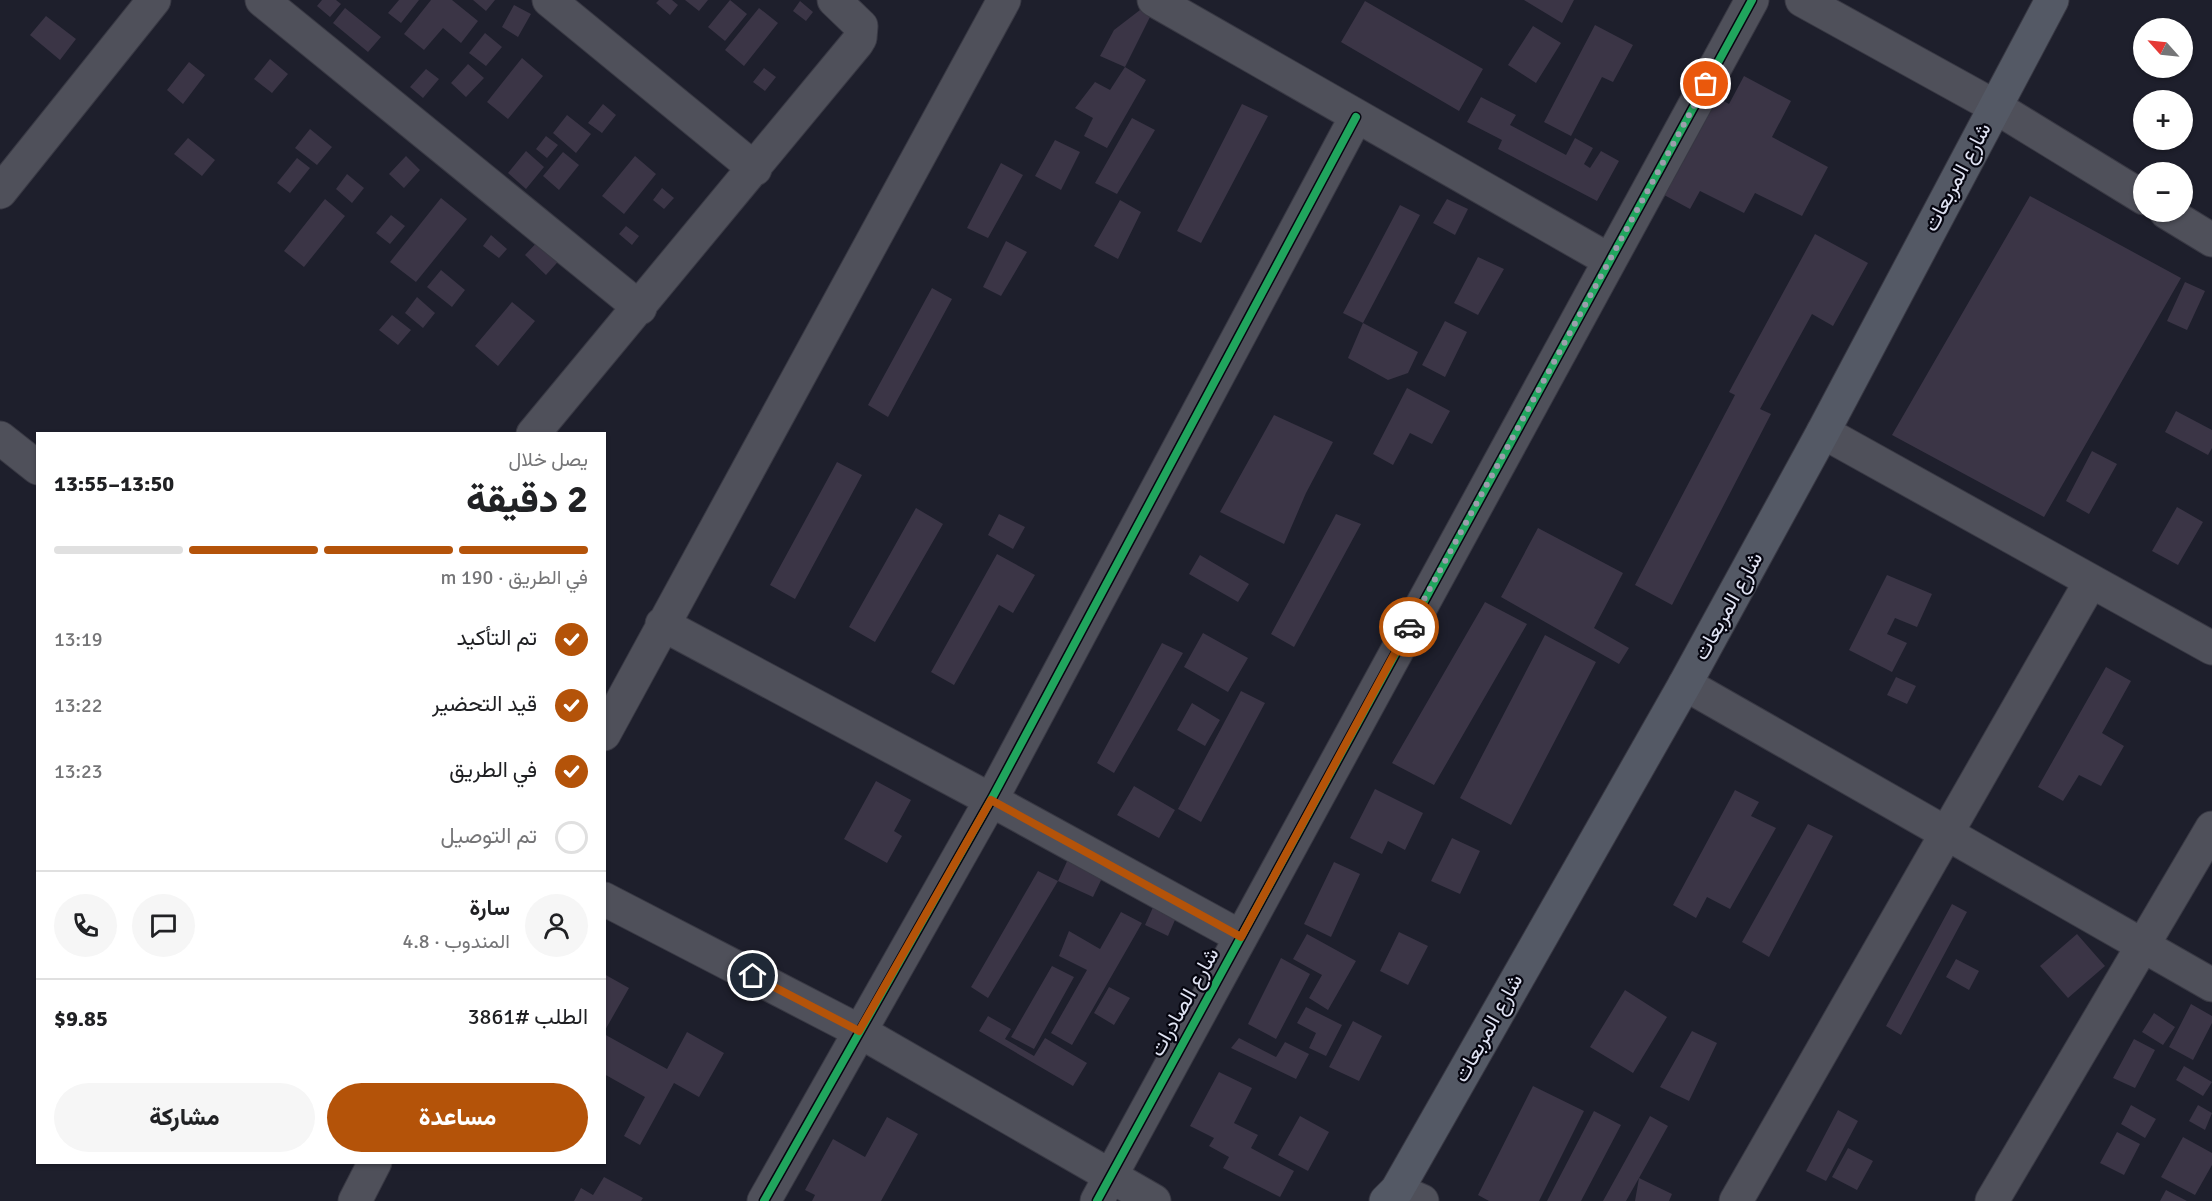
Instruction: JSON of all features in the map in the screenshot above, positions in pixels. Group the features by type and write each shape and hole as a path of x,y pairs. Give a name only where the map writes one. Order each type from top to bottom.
{"main road":[{"name":"شارع المربعات","path":"1402,1197 1823,432 2052,0"}],"street":[{"path":"0,192 154,0"},
{"path":"262,0 639,308"},
{"path":"549,0 755,169"},
{"path":"535,432 755,169 861,38 861,26 834,0"},
{"path":"606,730 1004,0"},
{"path":"1154,0 1609,260"},
{"name":"شارع الصادرات","path":"1104,1189 1752,0"},
{"path":"1802,0 1994,106 2133,191"},
{"path":"764,1201 991,800 1356,117"},
{"path":"2182,222 2212,240"},
{"path":"1823,432 2212,648"},
{"path":"0,438 36,466"},
{"path":"1736,1201 2091,581"},
{"path":"662,624 1241,937"},
{"path":"1685,684 2212,984"},
{"path":"1992,1201 2212,828"},
{"path":"606,901 859,1031 1104,1189 1154,1201"},
{"path":"355,1201 374,1164"}],"building":[{"path":"322,0 336,0 341,4 330,17 317,6"},
{"path":"399,0 419,0 401,23 388,13"},
{"path":"431,0 452,0 478,21 461,43 443,28 424,50 404,34"},
{"path":"473,0 495,0 486,11"},
{"path":"659,0 672,0 678,5 670,15 656,3"},
{"path":"685,0 708,0 699,11"},
{"path":"730,0 747,14 725,41 708,27"},
{"path":"1524,0 1574,0 1562,23"},
{"path":"800,1 813,12 806,21 793,11"},
{"path":"1365,1 1483,69 1459,111 1341,42"},
{"path":"514,5 531,14 518,37 502,27"},
{"path":"345,8 381,37 368,52 333,23"},
{"path":"759,8 778,23 744,66 725,50"},
{"path":"1140,10 1151,15 1125,67 1100,56 1114,30"},
{"path":"46,16 76,39 60,60 30,35"},
{"path":"1595,25 1633,45 1613,82 1602,77 1571,136 1544,122"},
{"path":"1533,26 1561,43 1536,83 1508,65"},
{"path":"485,33 502,47 486,66 469,53"},
{"path":"522,58 543,76 508,119 487,102"},
{"path":"270,59 288,74 272,93 254,79"},
{"path":"189,62 205,75 183,104 167,90"},
{"path":"468,64 484,78 466,97 451,83"},
{"path":"1125,67 1146,80 1107,148 1084,136 1093,118 1075,108 1095,82 1110,90"},
{"path":"764,68 776,77 765,91 753,82"},
{"path":"426,69 439,79 423,98 410,87"},
{"path":"1744,76 1791,101 1772,137 1828,167 1802,216 1755,193 1744,213 1700,191 1690,209 1655,190 1665,172 1675,177 1718,98 1729,104"},
{"path":"1481,97 1516,115 1510,125 1566,155 1575,138 1593,148 1584,164 1590,168 1601,151 1619,161 1597,201 1498,149 1502,140 1467,122"},
{"path":"603,104 616,115 602,133 588,123"},
{"path":"1242,104 1268,116 1201,243 1177,231"},
{"path":"567,115 591,134 576,153 553,133"},
{"path":"1132,118 1155,130 1117,194 1095,183"},
{"path":"310,129 332,147 317,165 295,148"},
{"path":"546,136 558,145 547,158 536,149"},
{"path":"188,138 215,160 202,176 174,154"},
{"path":"1055,140 1080,152 1061,190 1035,176"},
{"path":"526,151 544,167 526,189 508,173"},
{"path":"563,152 579,165 559,190 543,176"},
{"path":"406,156 420,170 404,188 389,174"},
{"path":"635,156 656,174 624,214 602,196"},
{"path":"297,158 310,168 290,193 277,183"},
{"path":"1001,163 1023,175 988,238 967,228"},
{"path":"347,174 364,188 352,203 336,189"},
{"path":"662,188 674,198 664,209 653,200"},
{"path":"2030,196 2181,278 2044,517 1892,435"},
{"path":"441,198 467,219 416,282 390,262"},
{"path":"325,199 345,216 304,267 284,251"},
{"path":"1447,199 1468,209 1455,235 1433,223"},
{"path":"1120,200 1141,212 1118,259 1094,246"},
{"path":"1400,205 1420,215 1363,323 1343,313"},
{"path":"391,215 405,226 390,244 376,233"},
{"path":"626,226 639,236 632,245 619,234"},
{"path":"1815,234 1868,263 1833,326 1812,314 1760,409 1771,414 1672,605 1635,585 1735,395 1729,392"},
{"path":"491,235 507,249 499,258 483,246"},
{"path":"543,236 564,255 546,275 525,255"},
{"path":"1006,241 1027,252 1001,296 983,287"},
{"path":"1478,257 1504,269 1478,315 1454,303"},
{"path":"441,270 465,290 452,307 427,287"},
{"path":"2185,282 2205,291 2187,330 2167,321"},
{"path":"932,288 952,299 888,417 868,405"},
{"path":"417,297 435,313 423,328 405,313"},
{"path":"512,302 535,321 498,366 475,346"},
{"path":"392,315 411,330 398,345 379,330"},
{"path":"1445,321 1467,332 1445,377 1422,365"},
{"path":"1363,323 1418,352 1408,373 1388,380 1348,358"},
{"path":"1407,388 1450,411 1432,444 1410,433 1393,465 1373,454"},
{"path":"2176,411 2212,430 2212,448 2208,455 2165,432"},
{"path":"1274,415 1333,442 1306,493 1284,544 1220,512"},
{"path":"2092,451 2117,464 2089,514 2066,501"},
{"path":"837,462 862,475 795,599 770,585"},
{"path":"2177,507 2203,522 2178,565 2152,551"},
{"path":"916,508 943,524 875,642 849,627"},
{"path":"999,514 1025,527 1013,549 988,535"},
{"path":"1336,514 1361,524 1294,647 1271,634"},
{"path":"1538,528 1623,573 1594,628 1629,648 1619,664 1501,597"},
{"path":"997,554 1035,575 1013,613 999,605 954,685 931,672"},
{"path":"1200,555 1249,584 1238,602 1189,574"},
{"path":"1887,575 1932,594 1917,627 1895,618 1887,634 1907,643 1892,672 1849,650"},
{"path":"1485,602 1527,624 1434,785 1392,763"},
{"path":"1203,633 1248,658 1228,692 1184,667"},
{"path":"1545,635 1596,662 1511,825 1460,798"},
{"path":"1162,643 1183,653 1114,773 1097,763"},
{"path":"2106,667 2131,681 2102,733 2124,746 2101,786 2079,775 2063,801 2038,787"},
{"path":"1896,677 1916,686 1907,704 1887,695"},
{"path":"1241,691 1265,703 1201,822 1178,809"},
{"path":"1192,703 1220,720 1205,746 1177,730"},
{"path":"876,781 911,800 894,831 902,836 887,863 844,839"},
{"path":"1134,786 1175,810 1159,838 1117,815"},
{"path":"1375,789 1423,813 1405,850 1388,841 1382,854 1350,838"},
{"path":"1735,790 1759,802 1751,816 1776,828 1730,909 1707,897 1696,918 1673,905"},
{"path":"1808,824 1833,836 1769,957 1742,942"},
{"path":"1452,838 1480,851 1460,894 1431,881"},
{"path":"1069,857 1105,872 1093,897 1058,881"},
{"path":"1334,862 1360,874 1331,937 1304,924"},
{"path":"1038,871 1058,881 988,998 971,987"},
{"path":"1155,903 1178,913 1168,936 1145,925"},
{"path":"1952,904 1967,912 1901,1035 1886,1026"},
{"path":"1121,912 1142,923 1072,1045 1051,1033 1087,970 1059,956 1069,931 1100,949"},
{"path":"1399,932 1428,946 1408,985 1380,971"},
{"path":"1307,934 1356,961 1328,1010 1309,998 1322,975 1293,959"},
{"path":"2077,934 2105,966 2068,998 2040,966"},
{"path":"1281,958 1310,974 1276,1039 1248,1024"},
{"path":"1956,959 1979,971 1969,990 1946,977"},
{"path":"1052,966 1074,977 1034,1049 1011,1037"},
{"path":"606,975 629,988 606,1028"},
{"path":"1109,987 1130,998 1114,1025 1094,1013"},
{"path":"1625,990 1667,1017 1633,1073 1590,1047"},
{"path":"2191,1004 2212,1016 2212,1023 2193,1060 2169,1047"},
{"path":"1306,1007 1342,1025 1326,1056 1309,1048 1316,1033 1297,1023"},
{"path":"2154,1013 2175,1027 2163,1045 2142,1032"},
{"path":"988,1016 1011,1029 1005,1039 1034,1056 1045,1038 1087,1063 1073,1086 979,1031"},
{"path":"1353,1021 1382,1036 1359,1081 1329,1067"},
{"path":"1692,1031 1717,1043 1689,1101 1660,1087"},
{"path":"687,1032 724,1053 699,1097 674,1083 640,1145 624,1136 645,1097 606,1075 606,1035 667,1069"},
{"path":"1239,1038 1276,1057 1285,1042 1309,1054 1296,1079 1231,1048"},
{"path":"2134,1039 2155,1050 2135,1088 2113,1078"},
{"path":"2184,1066 2212,1082 2203,1096 2176,1080"},
{"path":"1219,1072 1252,1088 1234,1123 1258,1135 1251,1148 1294,1171 1280,1197 1223,1168 1229,1157 1209,1146 1214,1138 1190,1126"},
{"path":"1533,1086 1584,1111 1539,1201 1489,1201 1478,1195"},
{"path":"2131,1105 2156,1119 2145,1138 2121,1124"},
{"path":"2198,1105 2212,1113 2205,1130 2189,1121"},
{"path":"1838,1110 1858,1121 1826,1181 1806,1171"},
{"path":"1594,1111 1621,1125 1581,1201 1547,1201"},
{"path":"1300,1116 1329,1132 1308,1171 1278,1155"},
{"path":"1650,1116 1668,1126 1626,1201 1603,1201"},
{"path":"887,1117 918,1134 881,1201 812,1201 815,1195 805,1190 833,1139 865,1157"},
{"path":"2117,1132 2140,1144 2124,1175 2100,1163"},
{"path":"2183,1137 2212,1153 2212,1165 2195,1195 2161,1177"},
{"path":"1848,1148 1873,1161 1857,1190 1832,1177"},
{"path":"604,1177 643,1198 641,1201 574,1201 581,1188 593,1195"},
{"path":"1639,1178 1672,1194 1669,1201 1635,1201"},
{"path":"2166,1190 2187,1201 2160,1201"}],"cycle path":[{"path":"1097,1201 1752,0"},
{"path":"764,1201 991,800 1356,117"}],"way so far":[{"path":"1409,627 1706,84"}],"route":[{"path":"753,976 859,1031 991,800 1241,937 1409,627"}]}
